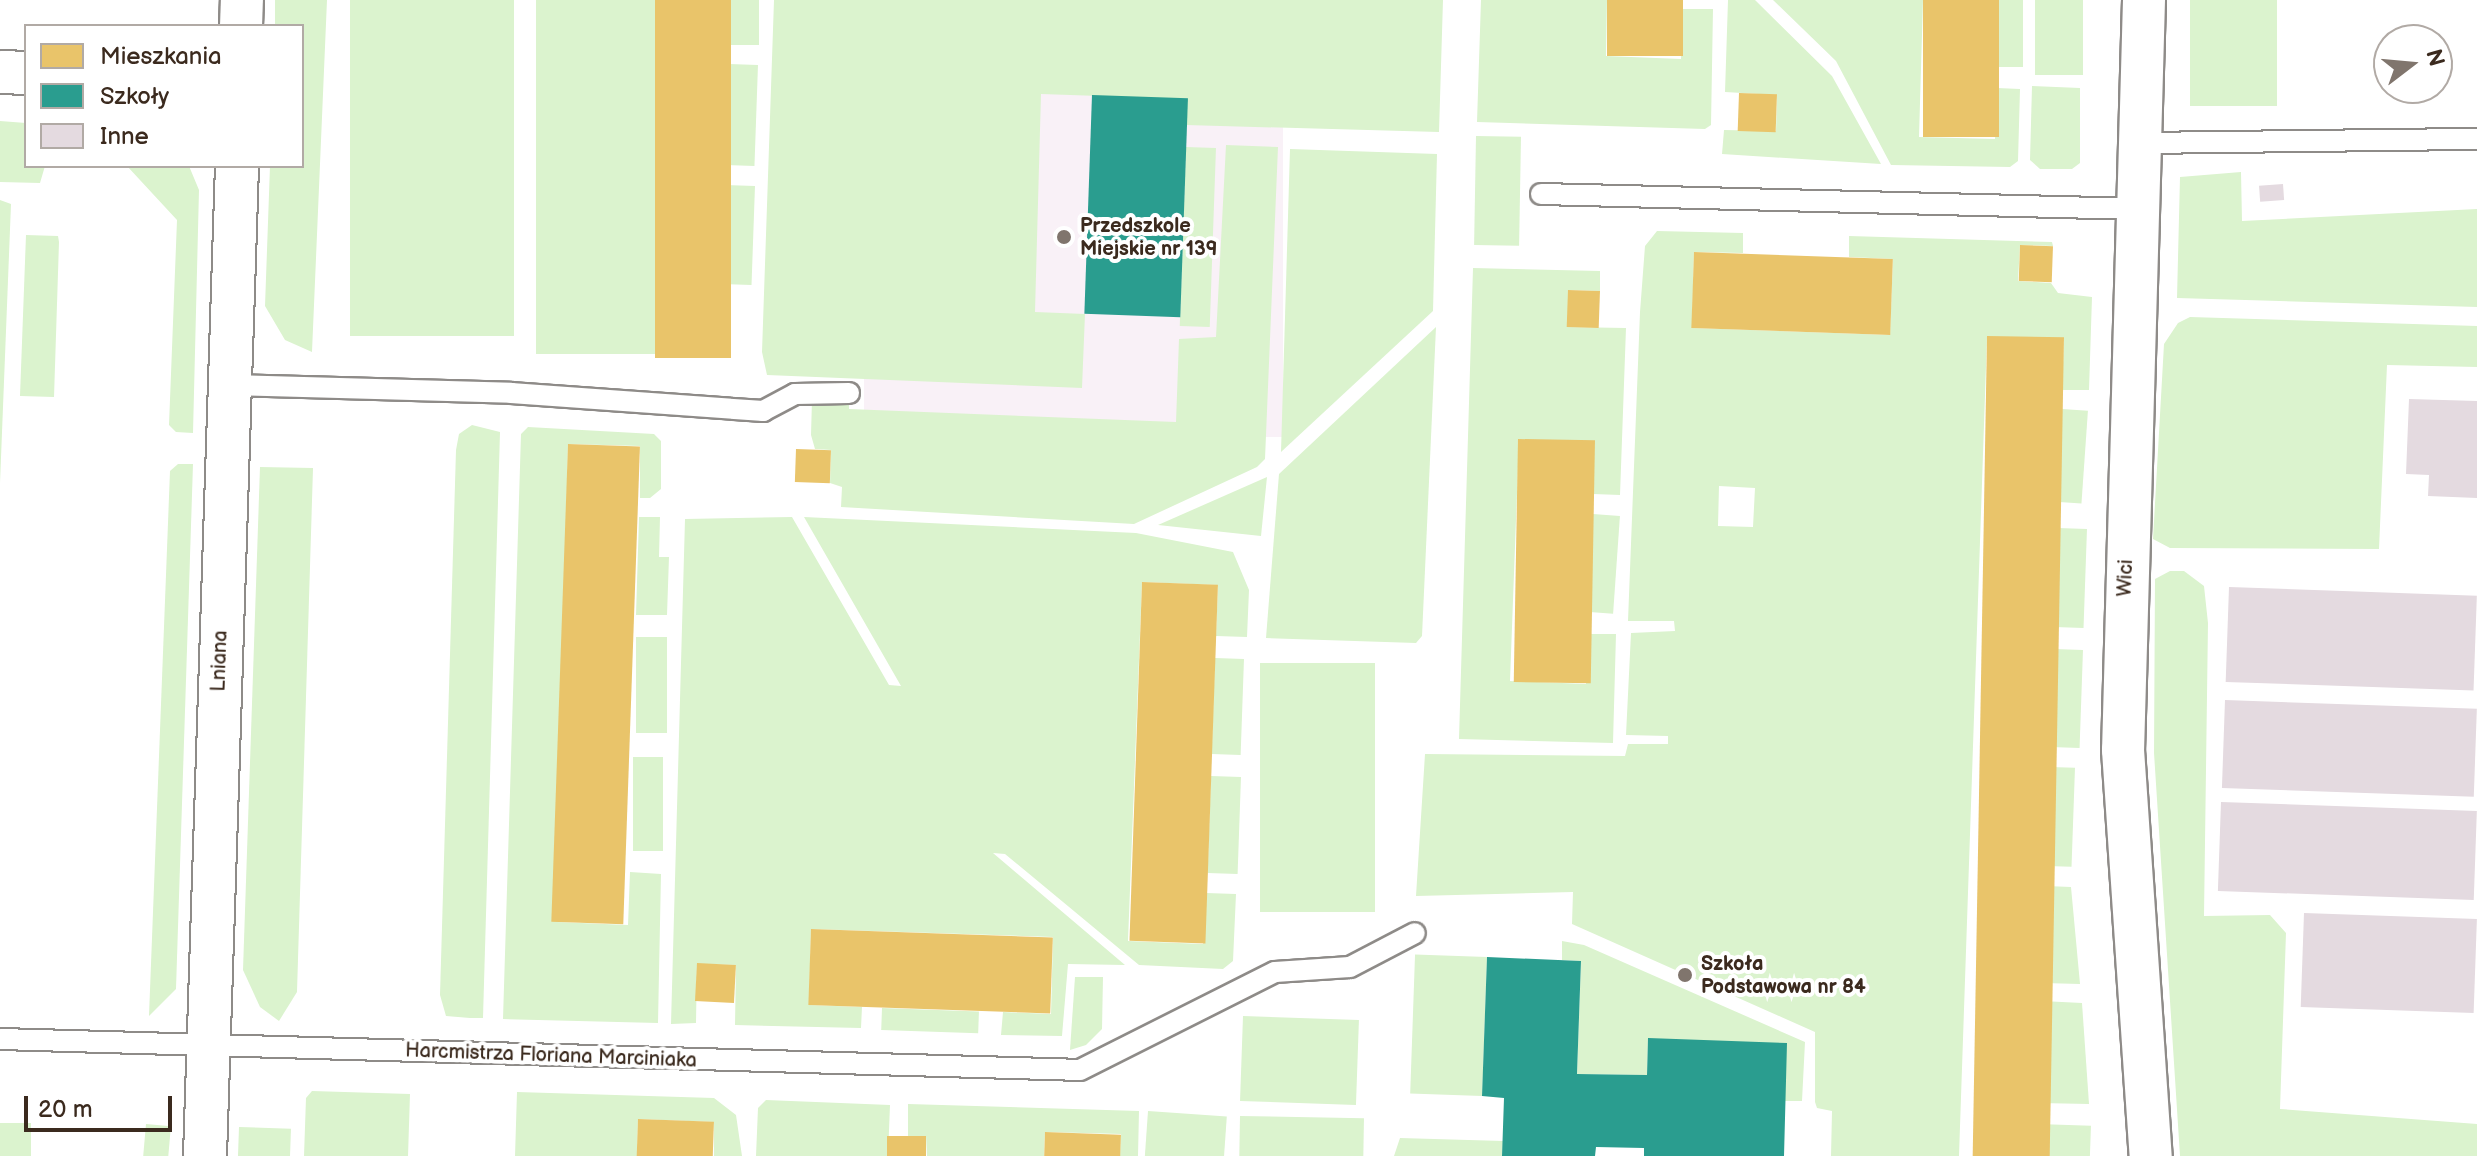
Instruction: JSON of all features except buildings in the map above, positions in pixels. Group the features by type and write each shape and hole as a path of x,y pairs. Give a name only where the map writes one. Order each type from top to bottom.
{"street":[{"path":"241,24 242,0"},
{"name":"Wici","path":"2144,0 2123,750 2151,1156"},
{"path":"0,72 24,73"},
{"name":"Lniana","path":"205,1156 237,168"}],"lane":[{"path":"2141,143 2477,139"},
{"path":"1541,194 2138,209"},
{"path":"231,385 511,393 763,411 795,394 849,393"},
{"name":"Harcmistrza Floriana Marciniaka","path":"0,1039 1080,1070 1101,1063 1275,972 1350,967 1415,933"}],"shaded area":[{"name":"Przedszkole Miejskie nr 139","path":"864,0 1283,0 1283,437 864,437"}],"green space":[{"path":"275,0 327,0 312,352 285,340 265,306 270,168 304,168 304,24 275,24"},
{"path":"350,0 514,0 514,336 350,336"},
{"path":"536,0 655,0 655,354 536,354"},
{"path":"731,0 759,0 759,45 731,45"},
{"path":"774,0 1443,0 1439,132 1186,125 1187,99 1041,94 1035,312 1085,314 1082,388 767,375 762,352"},
{"path":"1481,0 1607,0 1606,56 1681,59 1683,9 1713,9 1711,125 1705,129 1477,122"},
{"path":"1728,0 1755,0 1832,76 1881,164 1722,154 1724,130 1776,131 1777,95 1725,92"},
{"path":"1773,0 1923,0 1919,137 1995,139 1997,88 2020,89 2018,161 2010,167 1891,165 1836,61"},
{"path":"1999,0 2023,0 2023,67 1999,67"},
{"path":"2035,0 2083,0 2083,75 2035,75"},
{"path":"2190,0 2277,0 2277,106 2190,106"},
{"path":"729,64 758,65 754,166 725,165"},
{"path":"2032,86 2080,88 2080,163 2072,169 2040,169 2030,160"},
{"path":"0,121 24,123 24,168 44,168 40,183 0,182"},
{"path":"1476,136 1521,137 1519,246 1474,245"},
{"path":"1226,145 1278,147 1265,459 1257,467 1134,524 841,507 842,487 830,483 831,450 815,449 811,435 812,399 849,400 849,409 1176,422 1179,339 1216,337"},
{"path":"1186,147 1216,148 1210,327 1180,326"},
{"path":"1290,149 1437,154 1433,311 1281,452"},
{"path":"129,168 190,168 199,190 193,433 176,432 169,425 177,220"},
{"path":"2241,172 2242,221 2477,209 2477,307 2177,298 2180,177"},
{"path":"725,185 755,186 752,285 722,284"},
{"path":"0,200 11,204 0,483"},
{"path":"1657,231 1743,233 1743,253 1694,252 1692,328 1890,335 1893,259 1849,257 1849,236 2052,242 2053,246 2020,245 2018,281 2051,283 2058,293 2092,297 2089,390 2062,390 2064,339 1987,337 1959,1156 1831,1156 1832,1111 1817,1108 1815,1102 1815,1032 1572,924 1573,892 1416,896 1425,754 1625,756 1628,744 1668,744 1668,736 1626,735 1631,633 1675,631 1674,621 1628,621 1645,246","holes":["1719,486 1755,488 1753,527 1718,526"]},
{"path":"26,235 58,236 54,397 20,396"},
{"path":"1473,268 1600,271 1600,291 1568,290 1568,327 1626,328 1620,495 1593,494 1519,439 1510,681 1586,684 1588,634 1616,634 1613,743 1459,739"},
{"path":"2190,317 2477,326 2477,367 2387,365 2379,549 2170,548 2153,539 2164,344 2178,323"},
{"path":"1436,327 1422,636 1416,643 1266,638 1279,474"},
{"path":"2062,409 2088,411 2081,504 2056,502"},
{"path":"472,425 500,432 483,1018 446,1016 440,995 456,450 459,434"},
{"path":"528,427 654,434 661,441 661,489 650,498 640,498 640,446 568,444 557,922 628,925 630,872 661,874 658,1023 503,1019 521,434"},
{"path":"178,464 193,464 176,989 149,1016 170,471"},
{"path":"260,467 313,468 297,992 279,1021 260,1007 243,970"},
{"path":"1267,477 1261,536 1158,525"},
{"path":"1593,514 1620,516 1613,614 1586,612"},
{"path":"639,517 660,517 659,557 669,557 667,615 636,615"},
{"path":"792,517 889,685 901,686 804,517 1136,533 1233,552 1249,590 1247,637 1216,636 1218,585 1142,582 1128,941 1203,944 1206,893 1236,894 1233,961 1223,969 1139,965 1005,854 993,853 1125,965 1068,964 1062,1036 1001,1035 1003,1012 1051,1014 1053,937 811,929 809,1005 862,1007 861,1028 735,1025 736,965 697,964 696,1023 671,1024 685,519"},
{"path":"2058,528 2087,529 2084,628 2055,627"},
{"path":"2170,571 2184,571 2204,586 2208,623 2204,916 2270,915 2286,933 2280,1109 2477,1124 2477,1156 2180,1156 2154,753 2155,579"},
{"path":"636,637 667,637 667,733 636,733"},
{"path":"2054,649 2083,650 2080,748 2051,747"},
{"path":"1215,658 1244,659 1241,755 1212,754"},
{"path":"1260,663 1375,663 1375,912 1260,912"},
{"path":"633,757 663,757 663,851 633,851"},
{"path":"2050,767 2075,768 2072,867 2047,866"},
{"path":"1211,776 1241,777 1238,874 1208,873"},
{"path":"2046,886 2071,887 2080,984 2043,983"},
{"path":"1562,941 1584,945 1805,1042 1802,1101 1785,1101 1648,1039 1647,1075 1577,1074 1581,961 1562,960"},
{"path":"1415,954 1487,957 1482,1096 1410,1093"},
{"path":"1075,977 1103,977 1102,1029 1086,1045 1070,1050"},
{"path":"2042,1001 2082,1003 2089,1104 2039,1103"},
{"path":"882,1008 979,1011 978,1033 881,1030"},
{"path":"1243,1016 1359,1020 1356,1105 1240,1101"},
{"path":"312,1091 410,1094 408,1156 304,1156 306,1098"},
{"path":"517,1092 714,1098 736,1115 742,1156 714,1156 714,1122 638,1119 637,1156 515,1156"},
{"path":"766,1100 890,1105 888,1156 756,1156 758,1108"},
{"path":"908,1104 1139,1111 1138,1156 1120,1156 1121,1134 1045,1132 1044,1156 927,1156 926,1136 908,1136"},
{"path":"1148,1111 1227,1117 1224,1156 1145,1156"},
{"path":"1240,1116 1364,1118 1363,1156 1239,1156"},
{"path":"0,1123 31,1123 31,1156 0,1156"},
{"path":"146,1124 171,1126 168,1156 143,1156"},
{"path":"2038,1124 2091,1126 2090,1156 2037,1156"},
{"path":"239,1127 291,1129 290,1156 238,1156"},
{"path":"1400,1138 1503,1141 1502,1156 1394,1156"}],"place":[{"name":"Przedszkole Miejskie nr 139","path":"1064,237"},
{"name":"Szkoła Podstawowa nr 84","path":"1685,975"}]}
